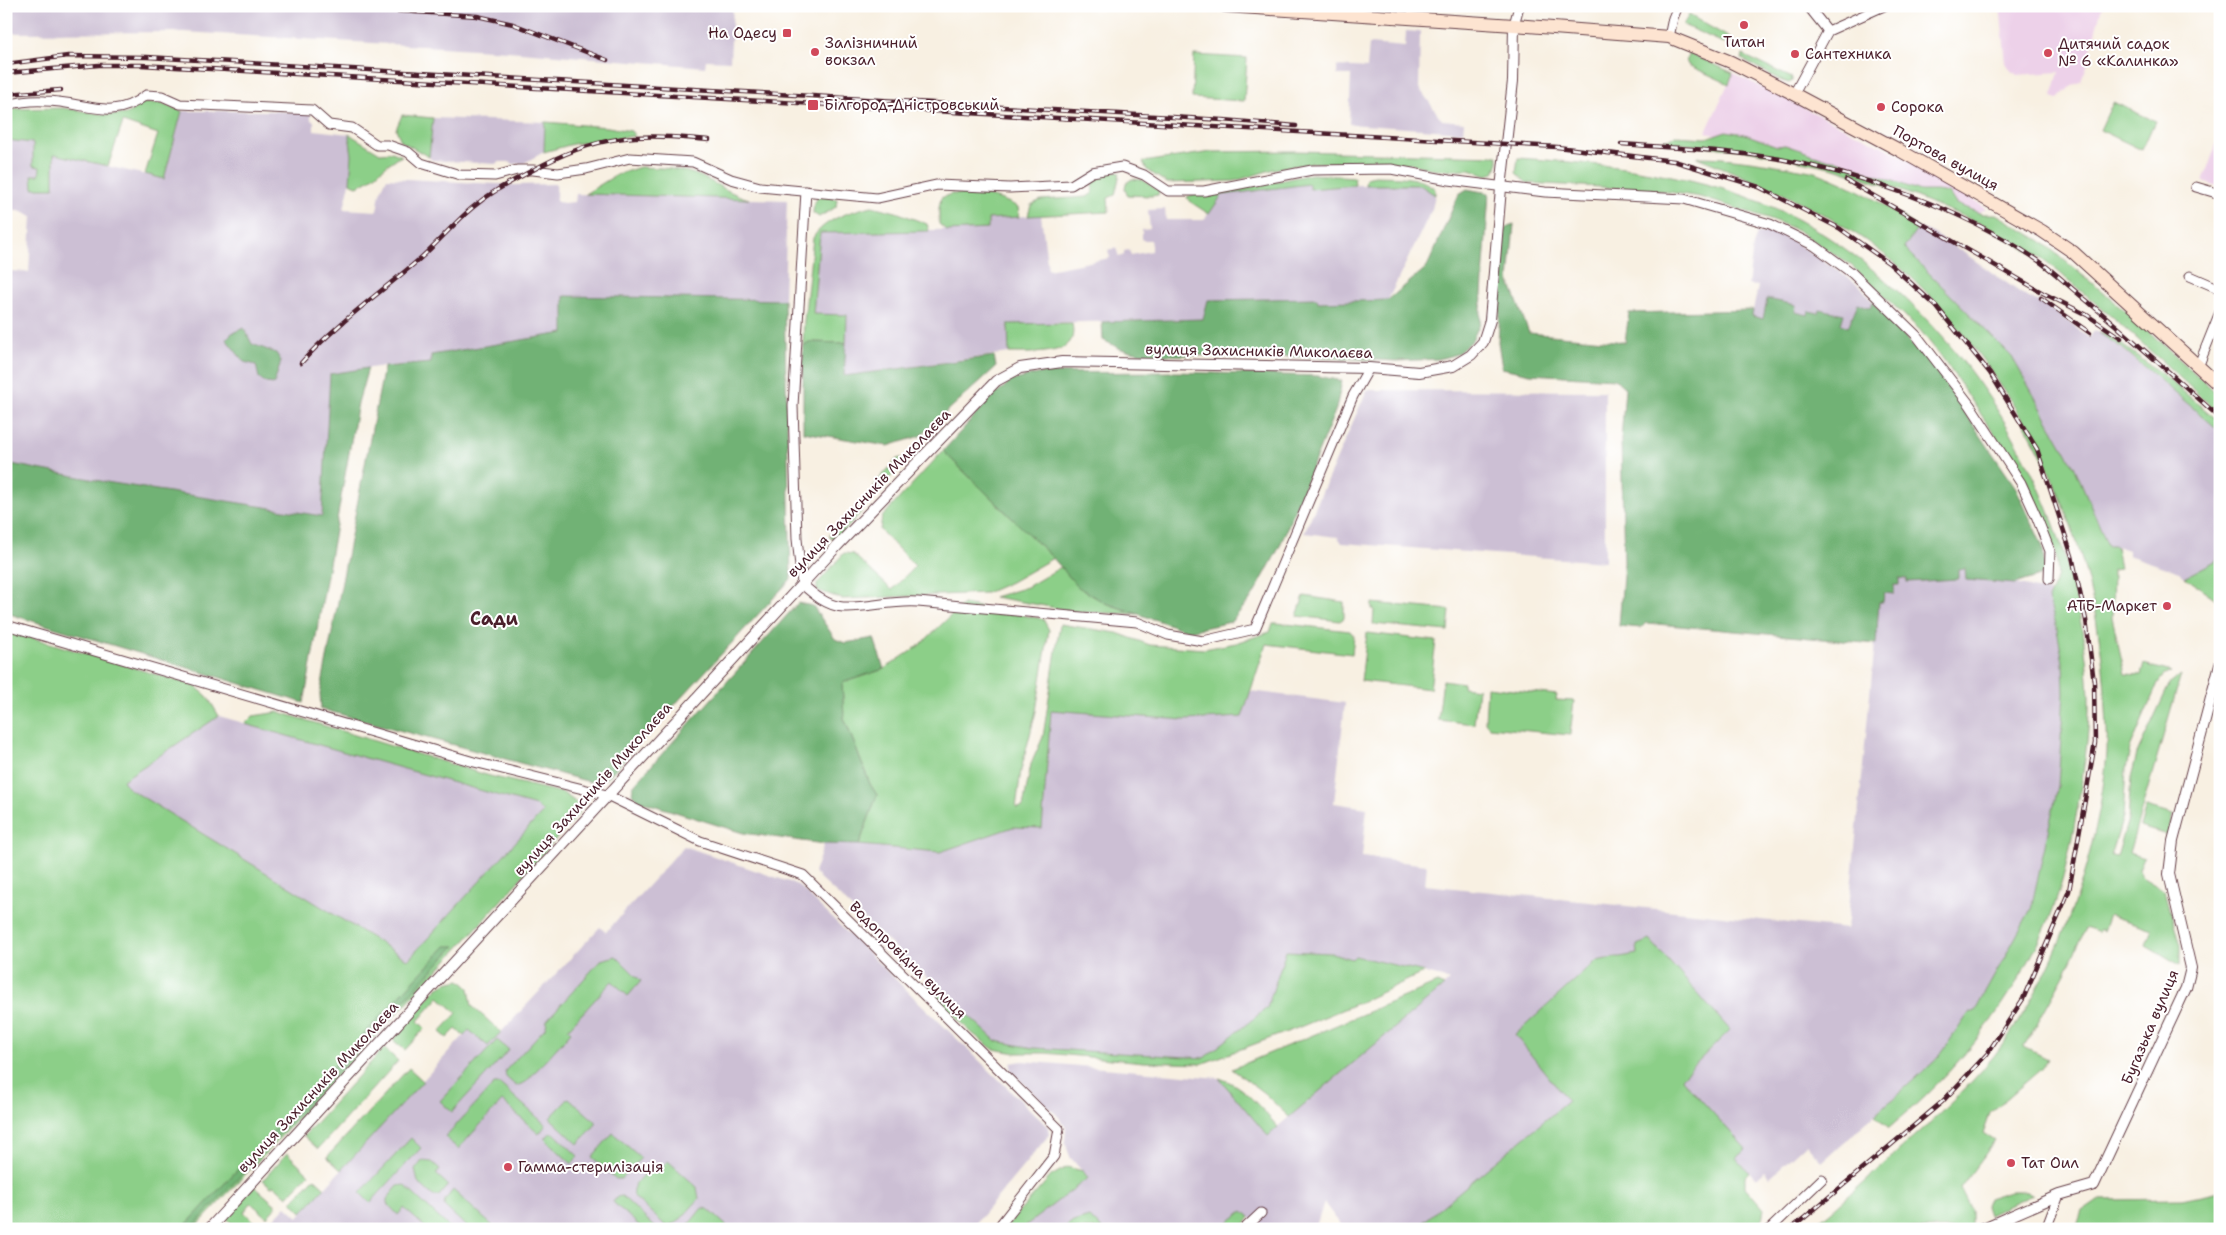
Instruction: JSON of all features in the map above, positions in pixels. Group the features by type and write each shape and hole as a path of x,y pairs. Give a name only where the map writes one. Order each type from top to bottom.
{"main road":[{"name":"Портова вулиця","path":"1226,6 1334,10 1669,38 1731,62 1794,94 1899,150 2042,231 2073,252 2220,386"}],"street":[{"path":"1514,25 1519,6"},
{"path":"1669,38 1673,18 1678,6"},
{"path":"1808,6 1828,31"},
{"path":"1794,94 1828,31 1884,6"},
{"name":"вулиця Захисників Миколаєва","path":"209,1229 802,584 996,382 1020,368 1062,362 1369,368 1419,372 1453,366 1471,355 1482,342 1490,320 1501,188 1513,81 1514,25"},
{"path":"6,105 46,100 116,110 133,105 146,95 162,96 180,104 312,110 329,125 352,128 377,145 388,145 408,152 421,164 460,175 495,176 525,170 558,173 586,169 630,158 693,162 731,179 760,187 877,198 937,185 1010,188 1070,185 1092,172 1122,167 1144,175 1168,191 1214,189 1312,170 1391,169 1501,188 1684,200 1770,224 1815,246 1852,273 1917,336 1970,405 2021,483 2050,551 2049,579"},
{"path":"2196,187 2220,194"},
{"path":"806,191 793,406 797,539 802,584 818,598 841,607 900,601 1137,622 1168,635 1204,641 1255,629 1353,396 1369,368"},
{"path":"2190,276 2220,290"},
{"path":"2198,367 2220,312"},
{"path":"6,624 474,762 607,795"},
{"name":"Бугазька вулиця","path":"1981,1229 2059,1195 2094,1185 2186,988 2191,968 2169,874 2173,841 2220,664"},
{"name":"Водопровідна вулиця","path":"607,795 700,841 803,875 1059,1129 1054,1156 997,1229"},
{"path":"1770,1229 1786,1211 1822,1179"},
{"path":"2046,1229 2059,1195"},
{"path":"1244,1229 1261,1213"}],"shaded area":[{"path":"6,6 733,6 730,61 706,60 705,67 508,51 184,32 6,33"},
{"name":"Дитячий садок № 6 «Калинка»","path":"2000,6 2102,6 2087,66 2081,81 2069,88 2058,99 2052,97 2059,72 2018,75 2012,72 2006,63"},
{"path":"1406,31 1420,32 1419,88 1442,120 1464,122 1463,132 1349,124 1351,75 1337,75 1337,66 1367,68 1369,44 1405,47"},
{"path":"1733,73 1896,153 1986,208 1977,213 1838,167 1706,132"},
{"path":"182,111 311,113 311,120 314,121 314,130 349,134 352,155 350,183 344,209 377,211 380,193 387,178 515,185 556,184 557,202 564,203 575,202 576,194 787,200 784,300 564,296 565,333 432,355 432,363 377,367 330,374 322,516 106,482 6,463 6,363 8,354 6,352 6,271 29,272 32,216 19,211 6,211 6,140 33,143 33,166 40,167 39,175 32,175 33,188 54,154 164,179"},
{"path":"433,118 545,122 544,152 524,163 513,164 509,162 495,164 432,160 429,157"},
{"path":"2220,134 2220,187 2203,181"},
{"path":"1309,184 1310,189 1360,185 1420,185 1435,195 1432,209 1388,300 1318,302 1317,299 1209,300 1203,319 1046,323 1008,326 1009,353 844,376 847,315 813,314 820,232 987,229 987,219 1041,215 1048,270 1110,258 1108,250 1116,248 1119,257 1124,255 1124,251 1129,250 1131,255 1151,251 1151,240 1142,240 1142,230 1150,229 1148,210 1165,209 1166,220 1204,220 1221,195"},
{"path":"1918,228 1928,231 1950,243 2028,298 2044,303 2089,338 2095,330 2121,348 2220,431 2220,532 2217,560 2185,577 2179,572 2128,555 2128,550 2116,546 2108,546 2074,466 2012,357 1904,248"},
{"path":"1771,232 1783,235 1861,287 1873,302 1870,308 1858,303 1849,327 1840,324 1844,314 1819,309 1818,313 1808,315 1795,312 1796,305 1767,299 1763,319 1752,316 1758,286 1748,285 1753,246 1757,233"},
{"path":"1367,390 1605,391 1605,562 1342,543 1338,537 1304,533"},
{"path":"1966,568 1967,580 2015,584 2050,592 2048,599 2056,624 2063,662 2064,693 2058,786 2031,909 1975,1011 1969,1013 1937,1059 1822,1162 1806,1144 1770,1177 1764,1171 1756,1179 1736,1158 1745,1149 1681,1078 1715,1045 1639,954 1596,961 1516,1035 1568,1101 1415,1229 1344,1229 1324,1203 1315,1229 1257,1229 1260,1226 1243,1211 1219,1229 1021,1229 1088,1178 1070,1157 1065,1142 1066,1128 1060,1118 1011,1071 1011,1063 1022,1061 1219,1078 1268,1135 1449,981 1438,976 1356,956 1352,959 1332,953 1286,951 1267,1008 1204,1058 1033,1048 996,1041 814,873 824,844 940,852 1013,827 1041,828 1051,710 1185,720 1242,717 1251,691 1345,703 1334,803 1367,808 1362,857 1427,865 1425,885 1847,929 1879,602 1884,593 1899,578 1907,579 1907,582 1958,579 1958,569"},
{"path":"219,716 536,806 544,812 408,960 128,788 122,780"},
{"path":"684,846 798,885 1048,1127 1049,1135 971,1229 264,1229 286,1206 298,1217 469,1030 488,1046 600,927 606,932"}],"green space":[{"path":"1689,15 1730,38 1732,41 1730,46 1683,25"},
{"path":"1689,53 1733,73 1729,84 1688,65 1686,60"},
{"path":"1194,55 1247,58 1244,101 1192,98"},
{"path":"1743,55 1792,78 1792,81 1789,83 1782,81 1742,59"},
{"path":"2113,102 2155,121 2142,150 2100,130"},
{"path":"143,103 160,103 182,111 164,179 145,174 158,134 123,122 108,166 54,154 54,188 33,188 32,175 39,175 40,167 33,166 33,143 6,140 6,109 63,108 108,115 127,114"},
{"path":"402,115 433,118 429,157 401,141 396,129"},
{"path":"545,122 608,127 631,131 635,136 573,144 544,152"},
{"path":"1726,131 1745,134 1777,146 1785,145 1830,160 1834,159 1920,191 1949,193 1956,204 1982,214 1996,214 2041,241 2127,312 2220,396 2220,414 2133,335 2047,262 1984,225 1902,191 1835,168 1752,151 1663,142 1663,140 1676,136 1706,138"},
{"path":"349,134 380,153 392,152 402,156 369,180 357,186 350,183 352,155"},
{"path":"1295,151 1498,156 1498,162 1494,173 1487,175 1470,169 1435,170 1413,164 1372,161 1311,163 1274,169 1235,181 1167,183 1147,170 1143,162 1211,152"},
{"path":"1697,157 1743,160 1815,172 1857,190 1894,212 1918,228 1904,248 2012,357 2074,466 2108,546 2116,546 2120,569 2113,570 2112,617 2125,674 2141,675 2144,664 2171,672 2163,676 2158,683 2130,749 2126,769 2123,817 2111,856 2117,857 2128,819 2131,777 2137,754 2170,683 2181,675 2129,853 2144,858 2139,870 2140,876 2165,891 2180,945 2180,965 2146,945 2152,929 2109,915 2103,931 2099,929 2098,933 2086,928 2065,973 2024,1047 2048,1059 2041,1069 1990,1113 1983,1133 1995,1141 1960,1188 1971,1210 1971,1226 1962,1229 1877,1229 1868,1221 1860,1229 1810,1229 1926,1126 1982,1070 2006,1040 2026,1009 2060,940 2074,903 2096,828 2107,753 2105,692 2100,644 2092,597 2080,551 2064,506 2045,463 2023,421 1997,381 1969,342 1941,308 1922,287 1889,258 1845,227 1773,189"},
{"path":"1518,158 1595,164 1671,176 1745,196 1781,211 1815,229 1872,269 1924,317 1969,370 2009,429 2041,492 2065,558 2081,626 2089,696 2084,768 2066,865 2050,917 2036,948 2002,1005 1961,1058 1938,1083 1889,1128 1875,1115 1937,1059 1969,1013 1975,1011 2031,909 2058,786 2064,693 2063,662 2056,624 2048,599 2058,576 2056,553 2027,482 1944,360 1920,330 1852,266 1797,230 1768,218 1700,197 1656,190 1527,183 1516,173"},
{"path":"640,167 687,172 749,199 585,194 616,175"},
{"path":"1113,171 1120,173 1115,195 1108,198 1109,212 1028,216 1031,205 1041,200 1087,197 1093,193 1093,179"},
{"path":"1312,174 1354,177 1355,185 1310,189 1309,184 1222,195 1209,214 1189,201 1187,197 1235,190"},
{"path":"1375,176 1422,181 1435,189 1435,195 1420,185 1365,185 1366,178"},
{"path":"1132,179 1143,180 1159,191 1158,195 1127,195 1126,183"},
{"path":"1467,189 1489,193 1480,324 1471,342 1457,354 1439,359 1396,361 1322,357 1152,355 1121,349 1103,340 1102,322 1203,319 1208,300 1317,298 1318,302 1388,300 1427,267 1459,194"},
{"path":"951,194 977,195 1001,199 1018,207 1019,217 988,219 988,229 947,231 939,224 939,208 941,198"},
{"path":"828,196 837,199 836,207 819,217 813,213 814,204 818,197"},
{"path":"872,206 896,212 927,224 929,231 820,233 813,314 847,315 846,343 809,342 803,346 813,238 818,231 831,221 847,213"},
{"path":"1514,224 1509,280 1529,333 1625,342 1629,313 1753,310 1752,316 1763,319 1767,299 1796,305 1795,312 1808,315 1809,311 1818,313 1819,309 1844,314 1841,324 1848,327 1858,303 1870,308 1873,302 1937,371 2016,488 2043,547 2045,574 2015,584 1966,580 1965,568 1958,569 1958,579 1907,582 1907,579 1899,578 1899,585 1894,585 1894,594 1884,593 1883,602 1879,602 1876,644 1646,623 1641,628 1619,626 1624,563 1621,440 1625,388 1615,379 1530,374 1502,368 1498,342 1505,231 1508,226"},
{"path":"564,296 784,300 791,579 607,778 590,782 321,709 320,694 384,367 431,363 431,355 564,333"},
{"path":"1072,323 1073,330 1070,342 1059,349 1033,353 1009,353 1008,324"},
{"path":"244,328 252,344 276,353 281,361 274,384 266,383 259,378 256,365 244,362 226,339 232,333"},
{"path":"2099,333 2106,333 2166,377 2220,422 2220,431 2122,348"},
{"path":"809,342 846,343 844,376 994,356 996,367 920,436 888,446 803,432 803,346"},
{"path":"368,368 358,403 304,703 6,613 6,463 106,482 322,516 330,374"},
{"path":"1175,372 1318,376 1342,381 1336,409 1279,548 1253,596 1231,622 1189,631 1105,603 1078,587 1053,558 943,451 989,400 1011,381 1041,373"},
{"path":"943,451 1053,558 1011,582 986,593 842,599 817,590 817,584 844,553 853,554 892,590 915,566 880,530 882,517"},
{"path":"901,458 904,463 878,490 875,490 874,485 897,459"},
{"path":"855,508 860,508 861,512 837,539 830,538 830,534"},
{"path":"2220,533 2220,602 2185,577 2217,560"},
{"path":"1061,567 1078,585 1095,597 1113,606 1137,614 1079,612 994,597 1027,587"},
{"path":"1304,596 1344,602 1344,618 1340,621 1297,616"},
{"path":"798,603 813,606 835,639 845,643 874,638 884,669 842,683 844,718 870,784 877,795 859,845 824,844 743,833 640,801 632,794 633,786"},
{"path":"1372,603 1450,610 1448,631 1373,624 1374,609 1372,609"},
{"path":"963,604 1043,619 1049,630 1036,711 1021,770 1016,808 1023,807 1031,764 1043,737 1060,624 1117,633 1150,645 1204,649 1236,643 1270,632 1273,623 1350,631 1354,636 1352,654 1266,644 1242,717 1185,720 1051,710 1042,828 1013,827 940,852 859,845 877,795 870,784 844,718 842,683 884,669 920,645"},
{"path":"6,630 195,686 207,696 219,716 123,780 128,788 408,960 543,812 536,806 245,724 253,716 279,712 490,776 563,793 577,803 579,813 463,943 194,1229 6,1229"},
{"path":"1367,633 1436,641 1430,689 1361,681"},
{"path":"1443,680 1463,683 1463,687 1478,689 1474,724 1438,720"},
{"path":"1487,687 1557,695 1556,700 1574,701 1570,735 1489,727 1485,722"},
{"path":"2146,807 2173,815 2167,835 2140,827"},
{"path":"1650,940 1730,1030 1681,1078 1746,1149 1736,1158 1749,1172 1745,1176 1745,1187 1764,1209 1760,1229 1415,1229 1568,1101 1515,1035 1596,961 1638,954 1637,945"},
{"path":"446,946 455,946 191,1229 182,1229"},
{"path":"1286,951 1332,953 1352,959 1355,956 1425,972 1363,1001 1295,1029 1201,1064 1144,1062 1045,1053 1016,1053 993,1049 972,1033 926,989 930,980 996,1041 1033,1048 1204,1058 1267,1008"},
{"path":"616,956 641,981 628,996 612,981 568,1029 571,1032 526,1082 516,1086 506,1077 505,1071 546,1027 547,1020 601,960"},
{"path":"460,980 469,988 472,1006 501,1032 488,1046 469,1030 464,1036 456,1029 447,1038 440,1032 457,1013 439,997 418,1021 425,1028 405,1050 393,1040 437,988 446,983"},
{"path":"1437,983 1444,986 1289,1117 1264,1093 1232,1069"},
{"path":"497,1040 509,1050 452,1112 440,1101"},
{"path":"384,1048 398,1061 318,1149 304,1136"},
{"path":"409,1068 423,1081 341,1170 327,1157"},
{"path":"1219,1078 1228,1081 1244,1092 1278,1127 1268,1136"},
{"path":"494,1084 500,1084 546,1125 539,1134 502,1101 458,1149 445,1137"},
{"path":"569,1098 597,1123 578,1144 550,1118"},
{"path":"550,1133 554,1133 578,1156 572,1164 545,1139"},
{"path":"613,1133 641,1158 621,1179 616,1179 592,1157"},
{"path":"411,1138 421,1148 370,1203 360,1193"},
{"path":"287,1153 309,1174 287,1197 274,1185 271,1187 263,1180"},
{"path":"422,1161 432,1162 440,1169 436,1174 448,1185 439,1196 433,1196 418,1182 415,1170"},
{"path":"668,1161 697,1187 699,1199 678,1222 666,1226 633,1196 633,1188 650,1168 656,1173"},
{"path":"1067,1167 1083,1171 1088,1178 1021,1229 1004,1229 1051,1176"},
{"path":"314,1178 325,1188 302,1212 292,1202"},
{"path":"404,1185 451,1229 427,1229 404,1208 398,1215 387,1203 387,1199 398,1186"},
{"path":"254,1186 277,1206 267,1217 251,1203 244,1212 259,1226 257,1229 238,1229 226,1218"},
{"path":"453,1190 496,1229 469,1229 444,1206 445,1200"},
{"path":"2010,1191 2028,1191 2032,1195 1988,1215 1985,1206 1988,1198"},
{"path":"2220,1191 2220,1229 2076,1229 2082,1211 2098,1200 2182,1199"},
{"path":"622,1196 657,1229 643,1229 613,1202 617,1197"},
{"path":"702,1208 708,1209 730,1229 685,1229"},
{"path":"1243,1211 1250,1217 1240,1227 1219,1229"},
{"path":"1089,1217 1103,1229 1064,1229 1073,1222"}],"railway":[{"path":"322,6 477,16 513,24 607,60"},
{"path":"6,64 68,56 147,57 1223,120 1296,126"},
{"path":"6,73 99,65 141,65 1557,147 1674,161 1759,187 1839,228 1890,264 1936,306 1990,373 2037,449 2072,556 2086,620 2094,682 2095,743 2069,891 2023,999 1987,1054 1942,1102 1791,1229"},
{"path":"6,94 61,90"},
{"path":"301,363 342,323 422,256 472,208 509,183 556,158 598,143 639,137 709,140"},
{"path":"1621,144 1721,151 1780,159 1845,174 1878,184 1944,209 2005,240 2047,267 2137,343 2220,418"},
{"path":"1846,180 2043,293 2087,315 2121,338"},
{"path":"2041,298 2090,333"}],"place":[{"name":"Титан","path":"1744,25"},
{"name":"На Одесу","path":"787,33"},
{"name":"Залізничний вокзал","path":"815,52"},
{"name":"Дитячий садок № 6 «Калинка»","path":"2048,53"},
{"name":"Сантехника","path":"1795,54"},
{"name":"Білгород-Дністровський","path":"813,105"},
{"name":"Сорока","path":"1881,107"},
{"name":"АТБ-Маркет","path":"2167,606"},
{"name":"Тат Оил","path":"2011,1163"},
{"name":"Гамма-стерилізація","path":"508,1167"}],"district":[{"name":"Сади","path":"494,619"}]}
